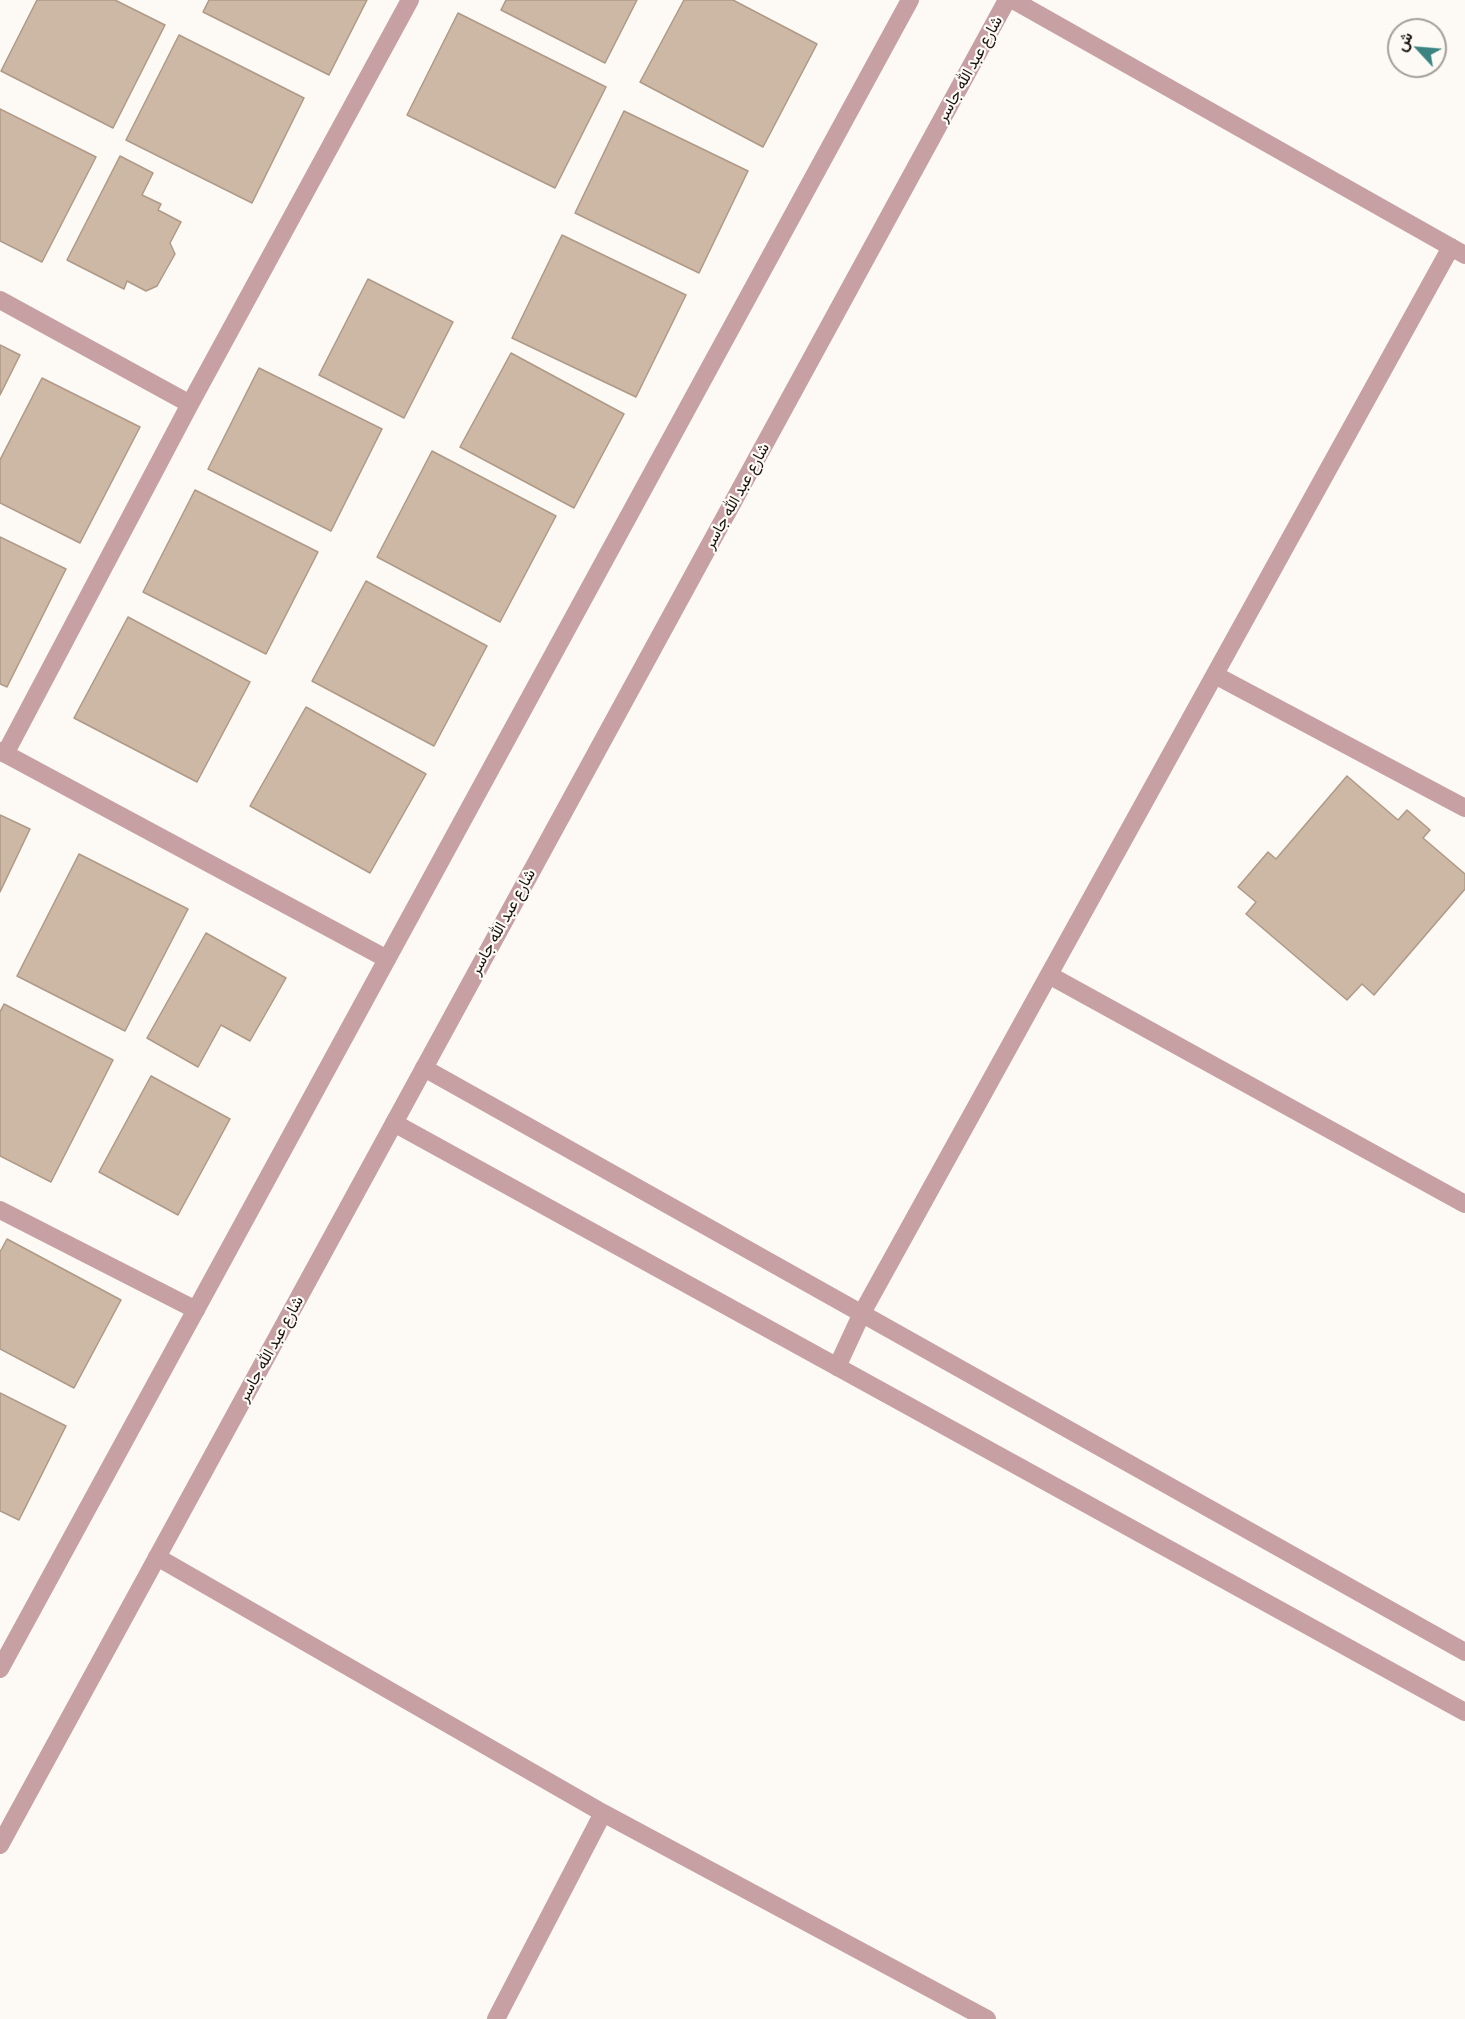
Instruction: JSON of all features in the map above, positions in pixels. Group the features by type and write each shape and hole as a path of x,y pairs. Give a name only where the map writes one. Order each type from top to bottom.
{"street":[{"path":"387,959 3,752 410,0"},
{"path":"0,1669 910,0"},
{"name":"شارع عبد الله جاسر","path":"0,1845 1007,0"},
{"path":"837,1366 862,1313 1215,675 1458,251 1013,0"},
{"path":"0,300 190,404"},
{"path":"1215,675 1465,808"},
{"path":"1049,975 1465,1204"},
{"path":"424,1068 1465,1652"},
{"path":"394,1123 1465,1712"},
{"path":"0,1210 196,1310"},
{"path":"157,1557 603,1813 987,2019"},
{"path":"496,2019 603,1813"}],"building":[{"path":"37,0 115,0 165,25 113,128 1,71"},
{"path":"209,0 367,0 329,75 203,12"},
{"path":"506,0 637,0 605,63 501,10"},
{"path":"684,0 733,0 817,44 763,147 640,82"},
{"path":"458,13 606,87 555,188 407,115"},
{"path":"179,35 304,98 252,203 126,140"},
{"path":"0,109 96,157 42,262 0,241"},
{"path":"624,111 748,171 699,273 575,213"},
{"path":"120,156 153,173 142,195 161,204 158,210 181,222 170,243 175,254 157,286 146,291 127,281 124,289 67,260"},
{"path":"562,235 686,295 636,397 512,338"},
{"path":"368,279 453,322 404,418 319,375"},
{"path":"0,345 20,355 0,395"},
{"path":"511,353 624,414 574,508 460,447"},
{"path":"259,368 382,429 331,531 208,469"},
{"path":"42,378 140,427 80,543 0,503 0,460"},
{"path":"432,451 556,516 500,622 377,557"},
{"path":"195,490 318,552 266,654 143,592"},
{"path":"0,537 66,569 7,687 0,684"},
{"path":"366,581 487,646 434,746 312,681"},
{"path":"128,617 250,682 197,782 74,718"},
{"path":"306,707 426,774 370,873 250,806"},
{"path":"1347,776 1398,820 1407,810 1430,830 1423,838 1465,874 1465,889 1374,995 1362,984 1347,1000 1246,914 1256,902 1238,887 1268,852 1276,859"},
{"path":"0,815 30,829 0,892"},
{"path":"79,854 188,909 125,1031 17,976"},
{"path":"206,933 286,978 250,1041 221,1025 198,1067 147,1038"},
{"path":"4,1004 113,1060 51,1182 0,1156 0,1012"},
{"path":"151,1076 230,1119 178,1215 99,1172"},
{"path":"7,1239 121,1300 74,1388 0,1349 0,1252"},
{"path":"0,1393 66,1426 19,1520 0,1511"}]}
